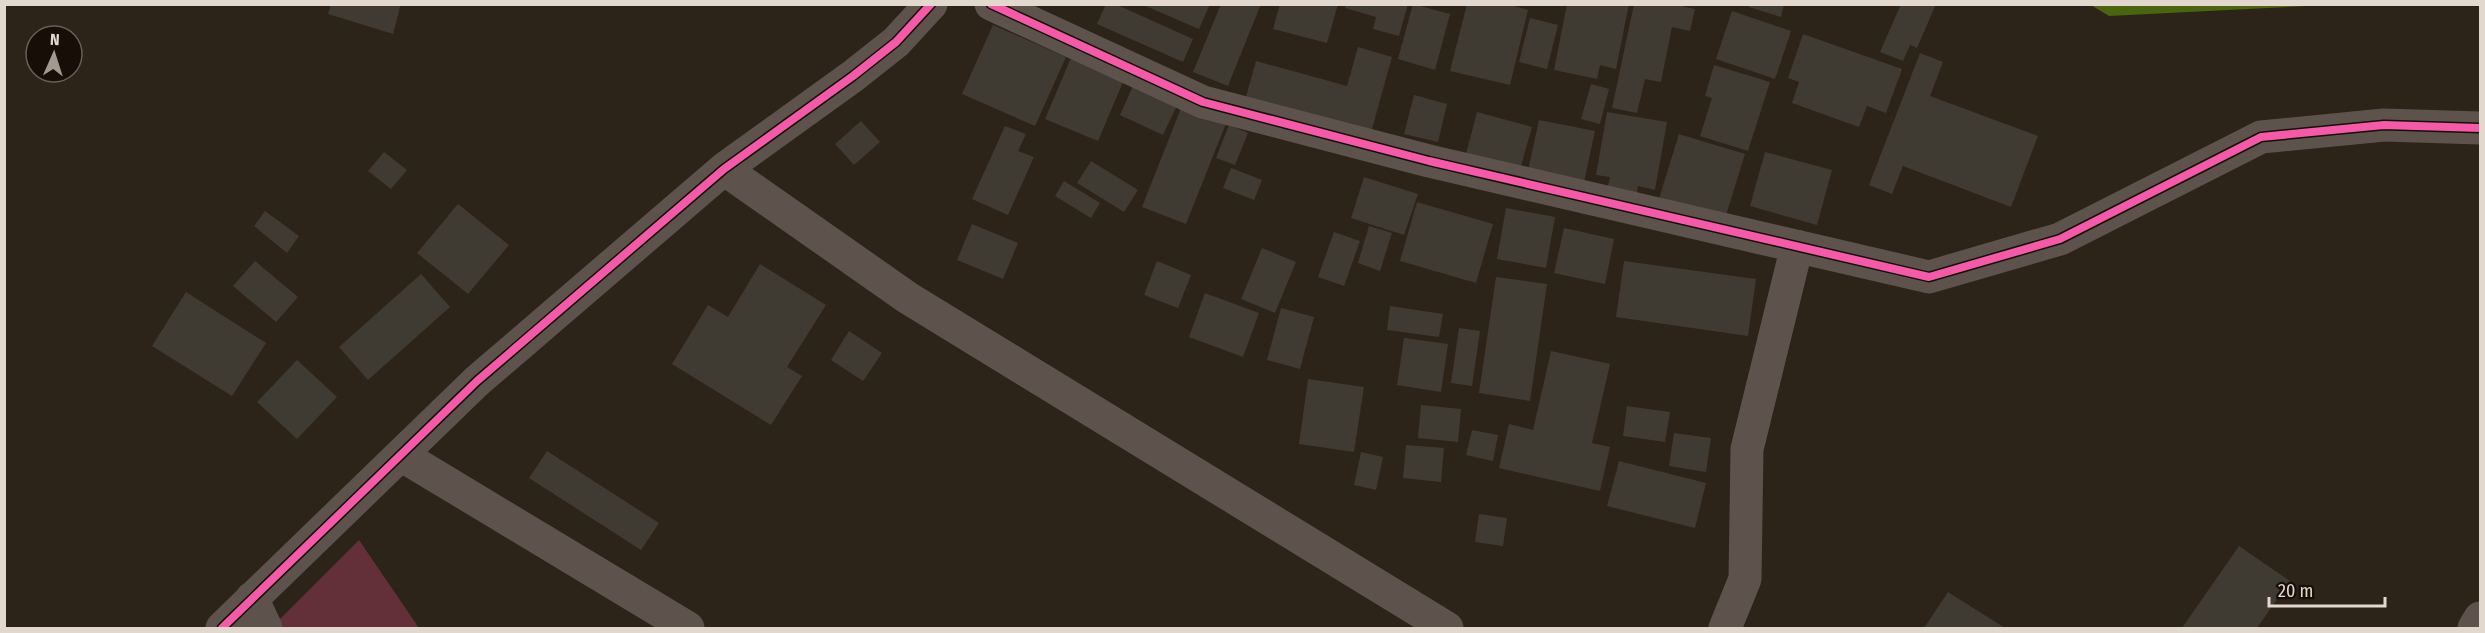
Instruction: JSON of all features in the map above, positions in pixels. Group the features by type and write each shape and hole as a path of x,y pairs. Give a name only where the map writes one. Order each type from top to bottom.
{"street":[{"path":"222,628 477,381 724,169 853,76 896,42 931,4"},
{"path":"991,4 1203,102 1429,161 1929,277 2060,239 2261,137 2384,125 2481,128"},
{"path":"724,169 908,298 1448,628"},
{"path":"1725,628 1745,579 1747,449 1797,246"},
{"path":"401,454 688,628"},
{"path":"252,598 266,628"},
{"path":"2474,628 2481,618"}],"shaded area":[{"path":"2091,4 2326,5 2109,16"},
{"path":"359,540 419,628 271,628"}],"building":[{"path":"331,4 401,4 393,34 328,14"},
{"path":"1106,4 1115,4 1193,39 1183,62 1097,24"},
{"path":"1141,4 1210,4 1199,29"},
{"path":"1221,4 1261,4 1228,86 1193,72"},
{"path":"1280,4 1338,4 1327,43 1273,29"},
{"path":"1346,4 1408,4 1399,36 1373,29 1376,17 1345,8"},
{"path":"1413,4 1450,14 1435,70 1398,59"},
{"path":"1467,4 1507,4 1528,10 1510,85 1450,71"},
{"path":"1567,4 1629,4 1616,69 1600,65 1597,79 1554,70"},
{"path":"1634,4 1672,4 1695,9 1690,31 1672,27 1661,82 1645,79 1637,113 1612,108"},
{"path":"1750,4 1784,4 1781,17 1749,7"},
{"path":"1901,4 1936,4 1917,48 1910,45 1903,61 1880,52"},
{"path":"1732,11 1791,31 1775,79 1716,59"},
{"path":"1530,18 1558,25 1547,69 1519,62"},
{"path":"993,25 1066,57 1035,126 962,94"},
{"path":"1803,34 1902,69 1886,113 1867,106 1859,127 1792,103 1799,82 1788,78"},
{"path":"1358,47 1392,57 1370,136 1245,100 1256,61 1347,86"},
{"path":"1073,53 1126,75 1098,141 1045,119"},
{"path":"1920,53 1943,62 1930,96 2038,136 2011,207 1903,166 1892,194 1869,185"},
{"path":"1714,65 1770,82 1748,151 1700,136 1712,98 1705,96"},
{"path":"1136,79 1180,99 1163,135 1120,115"},
{"path":"1591,84 1609,89 1600,124 1581,119"},
{"path":"1414,95 1447,104 1438,142 1404,134"},
{"path":"1183,103 1227,121 1186,224 1142,207"},
{"path":"1477,112 1532,127 1519,173 1465,158"},
{"path":"1607,112 1667,122 1655,190 1638,186 1636,199 1606,194 1610,177 1596,175"},
{"path":"1539,120 1595,131 1583,187 1527,175"},
{"path":"861,121 880,142 854,165 835,144"},
{"path":"1229,125 1248,133 1235,165 1216,158"},
{"path":"1005,126 1026,134 1018,151 1034,157 1008,215 972,199"},
{"path":"1679,134 1745,154 1723,225 1657,205"},
{"path":"384,152 407,170 391,189 368,171"},
{"path":"1765,152 1832,170 1817,225 1750,206"},
{"path":"1091,161 1138,190 1124,212 1077,183"},
{"path":"1231,168 1262,180 1254,200 1223,188"},
{"path":"1364,177 1418,194 1404,235 1351,218"},
{"path":"1064,181 1100,203 1091,218 1055,196"},
{"path":"1417,202 1493,224 1476,283 1400,261"},
{"path":"458,204 509,245 468,294 417,253"},
{"path":"1506,208 1555,217 1546,268 1497,259"},
{"path":"265,211 299,236 287,253 254,226"},
{"path":"972,224 1018,243 1003,279 957,260"},
{"path":"1369,226 1392,233 1380,271 1358,263"},
{"path":"1564,228 1614,239 1605,284 1554,273"},
{"path":"1334,232 1360,241 1344,286 1318,277"},
{"path":"1262,248 1296,262 1275,313 1241,299"},
{"path":"255,261 298,297 276,322 233,286"},
{"path":"1157,261 1191,275 1178,308 1144,295"},
{"path":"1624,261 1756,279 1748,336 1616,317"},
{"path":"760,264 826,305 787,367 802,376 771,425 672,364 708,305 728,317"},
{"path":"421,274 450,307 368,380 339,347"},
{"path":"1496,277 1547,284 1530,401 1479,393"},
{"path":"186,292 266,343 232,396 152,346"},
{"path":"1205,293 1259,313 1243,357 1189,337"},
{"path":"1390,306 1443,314 1439,337 1387,330"},
{"path":"1281,308 1314,317 1300,369 1267,360"},
{"path":"1459,328 1480,331 1472,386 1451,383"},
{"path":"849,331 882,353 863,381 831,360"},
{"path":"1404,338 1448,344 1441,392 1397,385"},
{"path":"1551,351 1610,364 1592,443 1610,447 1600,491 1499,468 1509,424 1533,430"},
{"path":"297,360 337,397 297,439 257,402"},
{"path":"1308,379 1364,387 1354,452 1299,444"},
{"path":"1421,405 1461,409 1458,442 1418,438"},
{"path":"1627,406 1670,412 1665,442 1623,436"},
{"path":"1472,430 1498,435 1493,461 1466,455"},
{"path":"1674,433 1711,438 1706,472 1669,466"},
{"path":"1406,445 1444,448 1441,482 1403,478"},
{"path":"547,451 659,523 641,550 529,478"},
{"path":"1361,452 1383,457 1376,490 1354,485"},
{"path":"1619,461 1706,483 1695,528 1607,506"},
{"path":"1479,514 1507,518 1503,546 1475,542"},
{"path":"2239,546 2290,581 2257,628 2182,628"},
{"path":"1948,592 2005,628 1924,628"}],"cycle path":[{"path":"222,628 477,381 724,169 853,76 896,42 931,4"},
{"path":"991,4 1203,102 1429,161 1929,277 2060,239 2261,137 2384,125 2480,128"}]}
